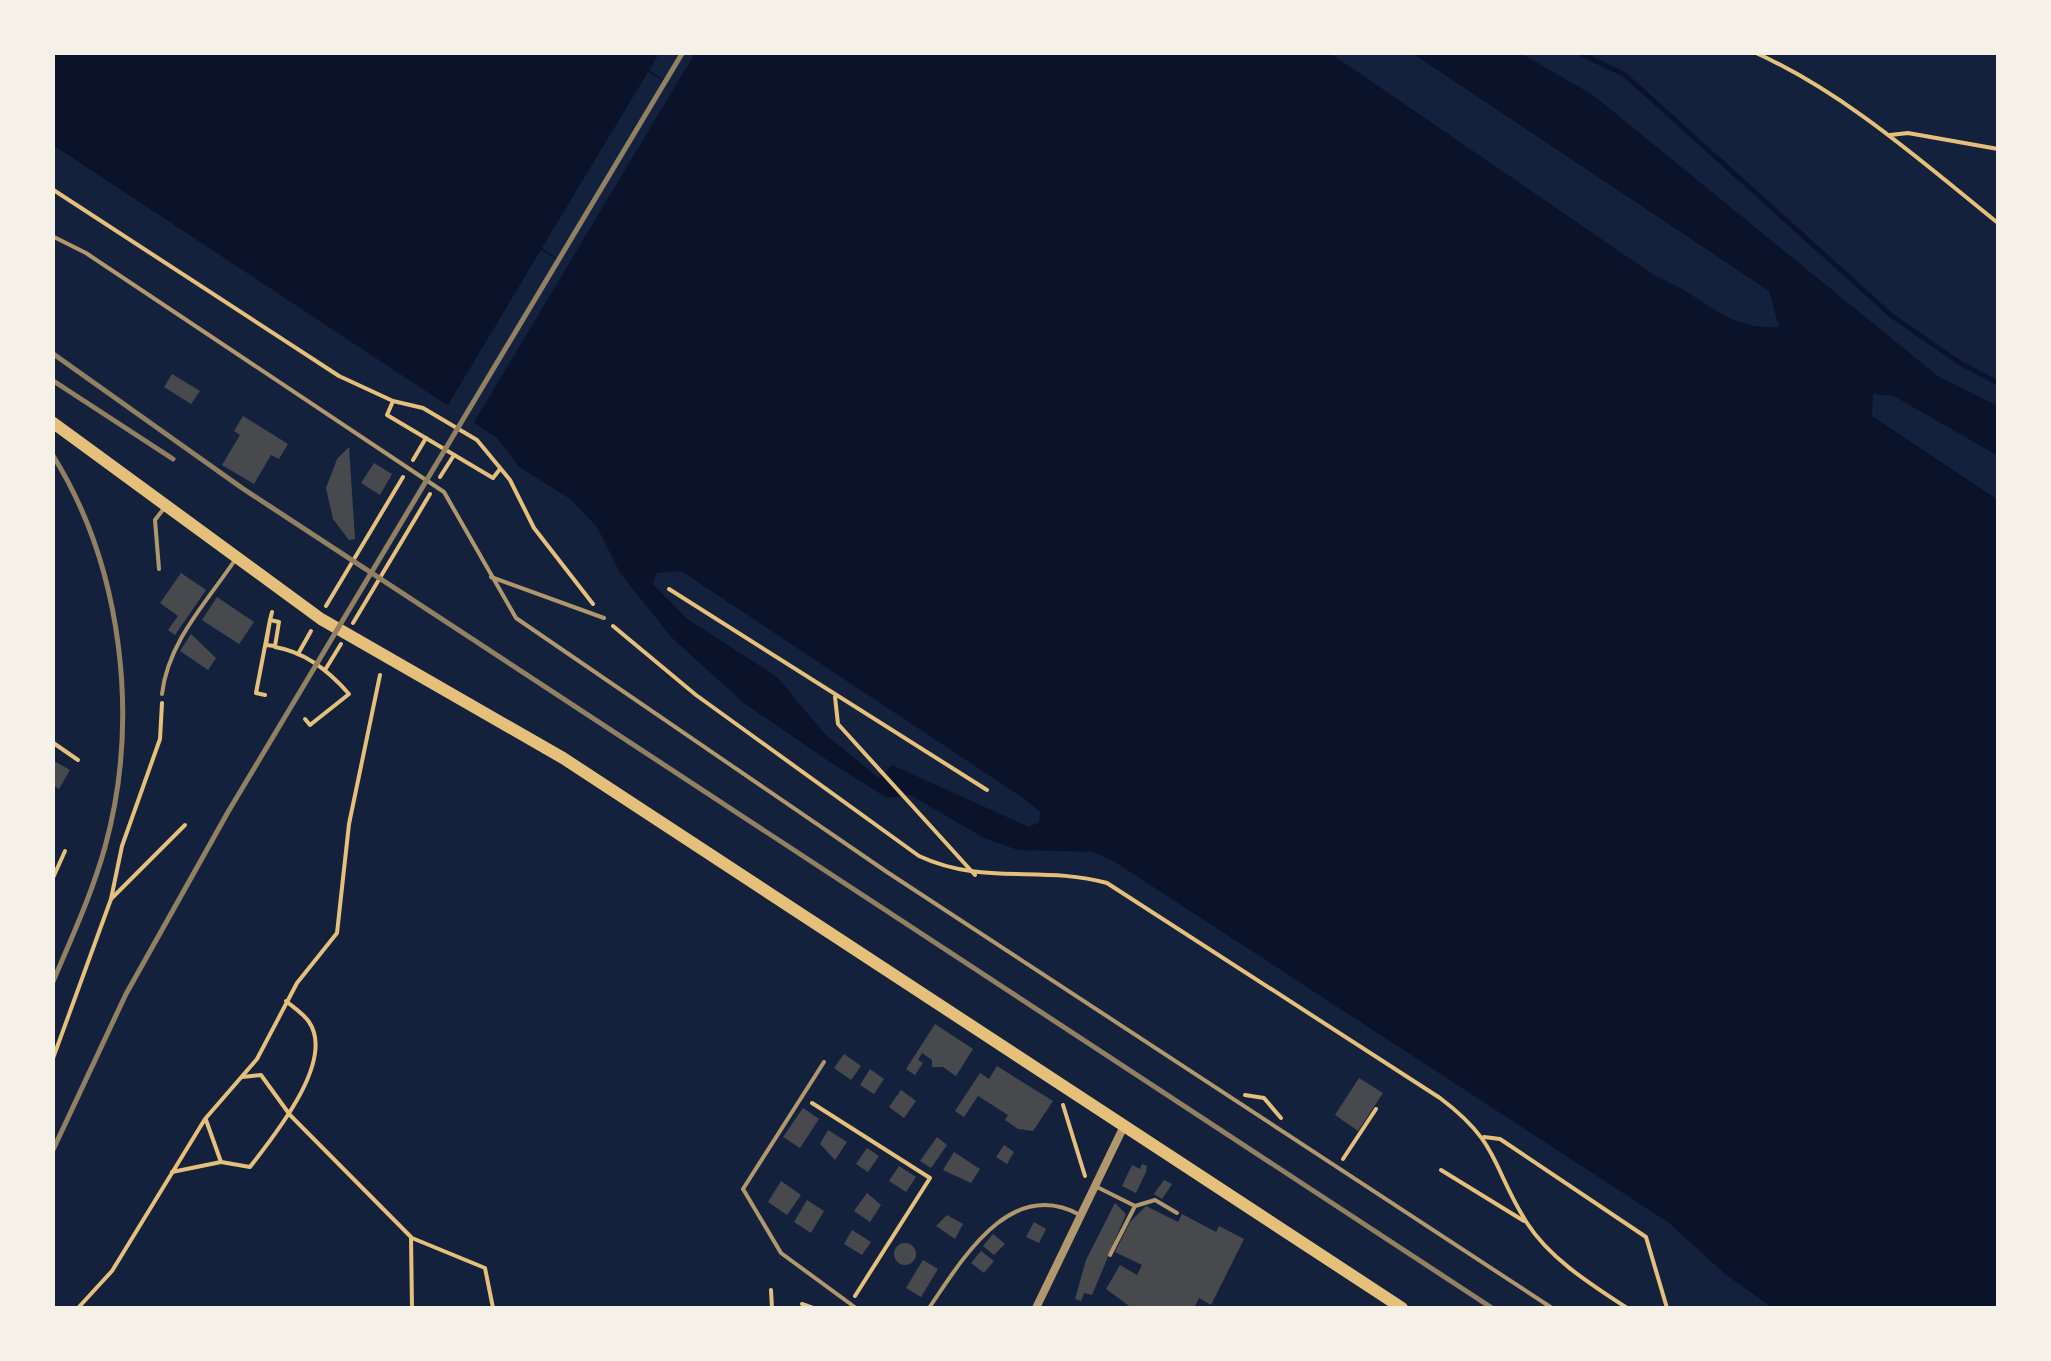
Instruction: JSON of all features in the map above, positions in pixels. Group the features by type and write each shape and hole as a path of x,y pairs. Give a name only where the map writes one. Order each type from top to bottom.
{"main road":[{"path":"52,422 321,619 563,758 1402,1308"}],"street":[{"path":"1036,1308 1124,1126"}],"lane":[{"path":"52,236 86,253 444,492 516,618 887,872 1552,1308"},
{"path":"158,569 156,520 166,506"},
{"path":"162,694 166,666 177,643 235,559"},
{"path":"490,577 604,618"},
{"path":"52,607 52,639"},
{"path":"824,1062 744,1189 781,1253 856,1308"},
{"path":"1094,1186 1135,1206 1156,1200 1176,1213"},
{"path":"929,1308 997,1221 1039,1206 1069,1209 1080,1215"},
{"path":"1110,1255 1135,1206"}],"path":[{"path":"1754,52 1823,90 1890,135 1998,222"},
{"path":"1890,135 1908,133 1998,149"},
{"path":"52,189 339,376 393,401 424,408 477,440 501,468 534,528 604,618 696,695 919,856 950,870 975,875 1070,873 1106,883 1440,1098 1484,1137 1528,1224"},
{"path":"393,401 387,415 494,478 501,468"},
{"path":"298,654 426,438"},
{"path":"325,670 454,454"},
{"path":"669,590 835,698 987,790"},
{"path":"265,695 256,693 270,620 280,622 274,646 266,644 270,620 272,612"},
{"path":"265,645 298,654 325,670 349,694 310,726 305,719"},
{"path":"78,1308 112,1271 206,1120 242,1077 286,1001 337,933 352,806 380,675"},
{"path":"52,1061 111,899 122,846 160,739 162,694"},
{"path":"835,698 838,724 975,875"},
{"path":"52,742 78,760"},
{"path":"111,899 185,825"},
{"path":"52,880 65,851"},
{"path":"172,1172 222,1162 250,1166 290,1115 315,1048 311,1022 286,1001"},
{"path":"242,1077 261,1075 290,1115 411,1237 485,1268 493,1308"},
{"path":"801,1096 930,1178 850,1304"},
{"path":"1063,1105 1085,1178"},
{"path":"1337,1168 1376,1109"},
{"path":"206,1120 222,1162"},
{"path":"1484,1137 1500,1139 1646,1237 1667,1308"},
{"path":"1441,1170 1528,1224 1572,1270 1627,1308"},
{"path":"411,1237 412,1308"},
{"path":"771,1290 772,1308"},
{"path":"802,1304 812,1308"}],"water":[{"path":"52,53 1330,53 1657,277 1728,317 1743,323 1779,327 1769,291 1412,53 1520,53 1593,95 1939,377 1998,406 1998,456 1894,396 1873,394 1872,416 1998,500 1998,1308 1773,1308 1726,1275 1669,1223 1115,862 1093,852 1018,850 984,838 910,795 887,798 745,704 672,638 620,573 597,527 570,499 519,467 497,438 53,145","holes":["681,571 1040,812 1039,822 1029,827 892,765 879,778 826,735 777,677 686,618 653,584 657,573"]}],"pier":[{"path":"660,52 695,53 471,427 445,410 541,250 566,265 542,248 648,72 674,87 649,70"}],"building":[{"path":"172,374 200,391 191,404 164,387"},
{"path":"243,416 288,444 279,459 271,455 254,484 222,465 240,435 234,431"},
{"path":"349,447 355,539 349,540 333,519 326,488 337,459"},
{"path":"374,463 392,474 380,495 361,483"},
{"path":"181,573 206,590 175,635 168,630 178,616 160,603"},
{"path":"217,597 254,622 239,644 202,620"},
{"path":"191,634 216,658 208,670 180,651"},
{"path":"54,761 70,770 59,789 52,785"},
{"path":"935,1024 973,1049 956,1076 943,1067 932,1067 932,1060 922,1053 918,1060 923,1063 915,1075 906,1069"},
{"path":"844,1054 861,1066 851,1080 834,1068"},
{"path":"997,1066 1053,1101 1033,1131 1018,1129 1005,1120 1008,1115 978,1096 964,1117 955,1111 980,1073 989,1079"},
{"path":"870,1069 884,1079 874,1094 860,1085"},
{"path":"1359,1078 1383,1093 1358,1131 1335,1115"},
{"path":"901,1090 916,1101 904,1118 889,1107"},
{"path":"803,1108 819,1119 800,1148 783,1137"},
{"path":"828,1130 847,1142 835,1160 820,1144"},
{"path":"937,1137 947,1145 931,1168 920,1161"},
{"path":"1004,1145 1014,1152 1007,1164 996,1157"},
{"path":"867,1148 879,1156 868,1172 856,1164"},
{"path":"954,1152 980,1169 971,1183 943,1170"},
{"path":"1142,1164 1147,1166 1146,1172 1136,1193 1122,1186 1132,1165 1140,1169"},
{"path":"899,1166 916,1177 906,1192 889,1181"},
{"path":"1164,1180 1172,1184 1162,1199 1154,1194"},
{"path":"781,1181 801,1195 787,1215 768,1202"},
{"path":"867,1193 881,1205 870,1222 854,1211"},
{"path":"807,1200 824,1211 811,1233 794,1222"},
{"path":"1115,1203 1126,1214 1092,1295 1084,1293 1081,1301 1075,1299 1086,1260"},
{"path":"1146,1206 1178,1222 1182,1214 1216,1232 1219,1226 1244,1239 1211,1305 1199,1298 1194,1308 1132,1308 1106,1289 1120,1265 1137,1275 1142,1265 1115,1252 1130,1222"},
{"path":"947,1215 963,1224 955,1239 936,1226"},
{"path":"1034,1222 1046,1229 1039,1243 1026,1237"},
{"path":"852,1230 871,1242 862,1255 844,1244"},
{"path":"993,1234 1005,1244 994,1255 983,1246"},
{"path":"905,1243 913,1246 913,1262 905,1265 897,1262 894,1254 897,1246"},
{"path":"981,1251 994,1261 984,1273 971,1263"},
{"path":"923,1260 938,1269 921,1297 906,1288"}],"waterway":[{"path":"1578,52 1625,75 1892,316 1960,363 1998,383"}],"railway":[{"path":"52,1152 126,994 228,812 683,52"},
{"path":"52,353 242,488 1492,1308"},
{"path":"52,380 173,459"},
{"path":"52,454 95,545 118,645 122,697 116,798 105,847 52,984"}]}
